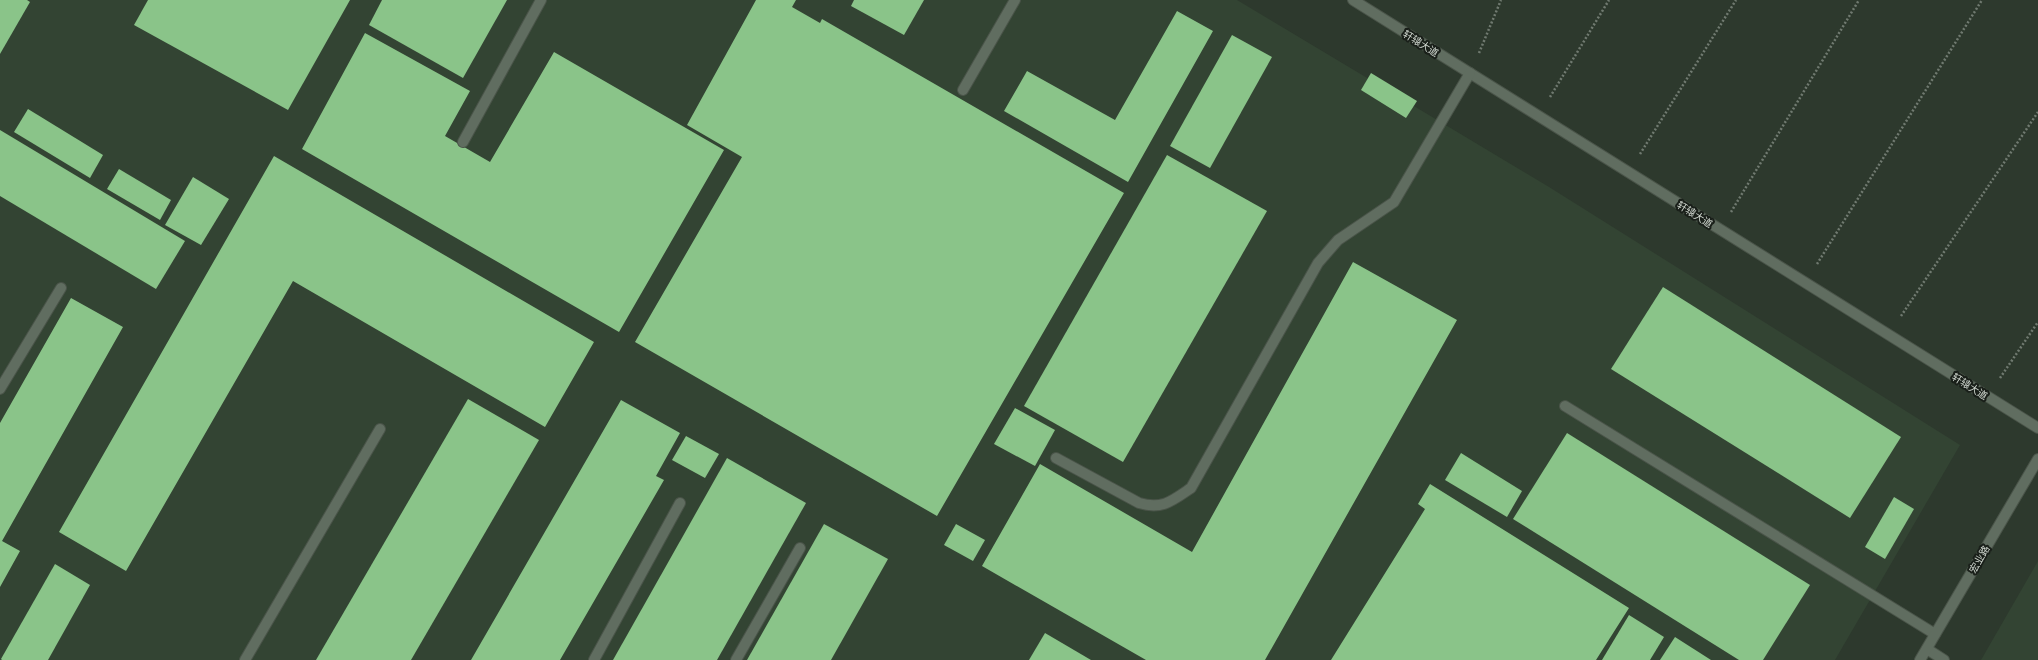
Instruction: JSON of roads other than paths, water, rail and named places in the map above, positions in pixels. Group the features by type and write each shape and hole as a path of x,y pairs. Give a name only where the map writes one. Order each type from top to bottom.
{"street":[{"path":"463,142 541,0"},
{"path":"963,90 1015,0"},
{"name":"轩辕大道","path":"1353,0 2038,428"},
{"path":"1056,458 1139,503 1151,506 1166,504 1190,488 1318,263 1338,240 1394,202 1470,73"},
{"path":"0,389 61,288"},
{"path":"1565,406 1935,634"},
{"path":"245,660 380,429"},
{"name":"宏业路","path":"1920,660 2038,459"},
{"path":"594,660 680,503"},
{"path":"736,660 800,548"},
{"path":"1927,649 1944,660"}]}
